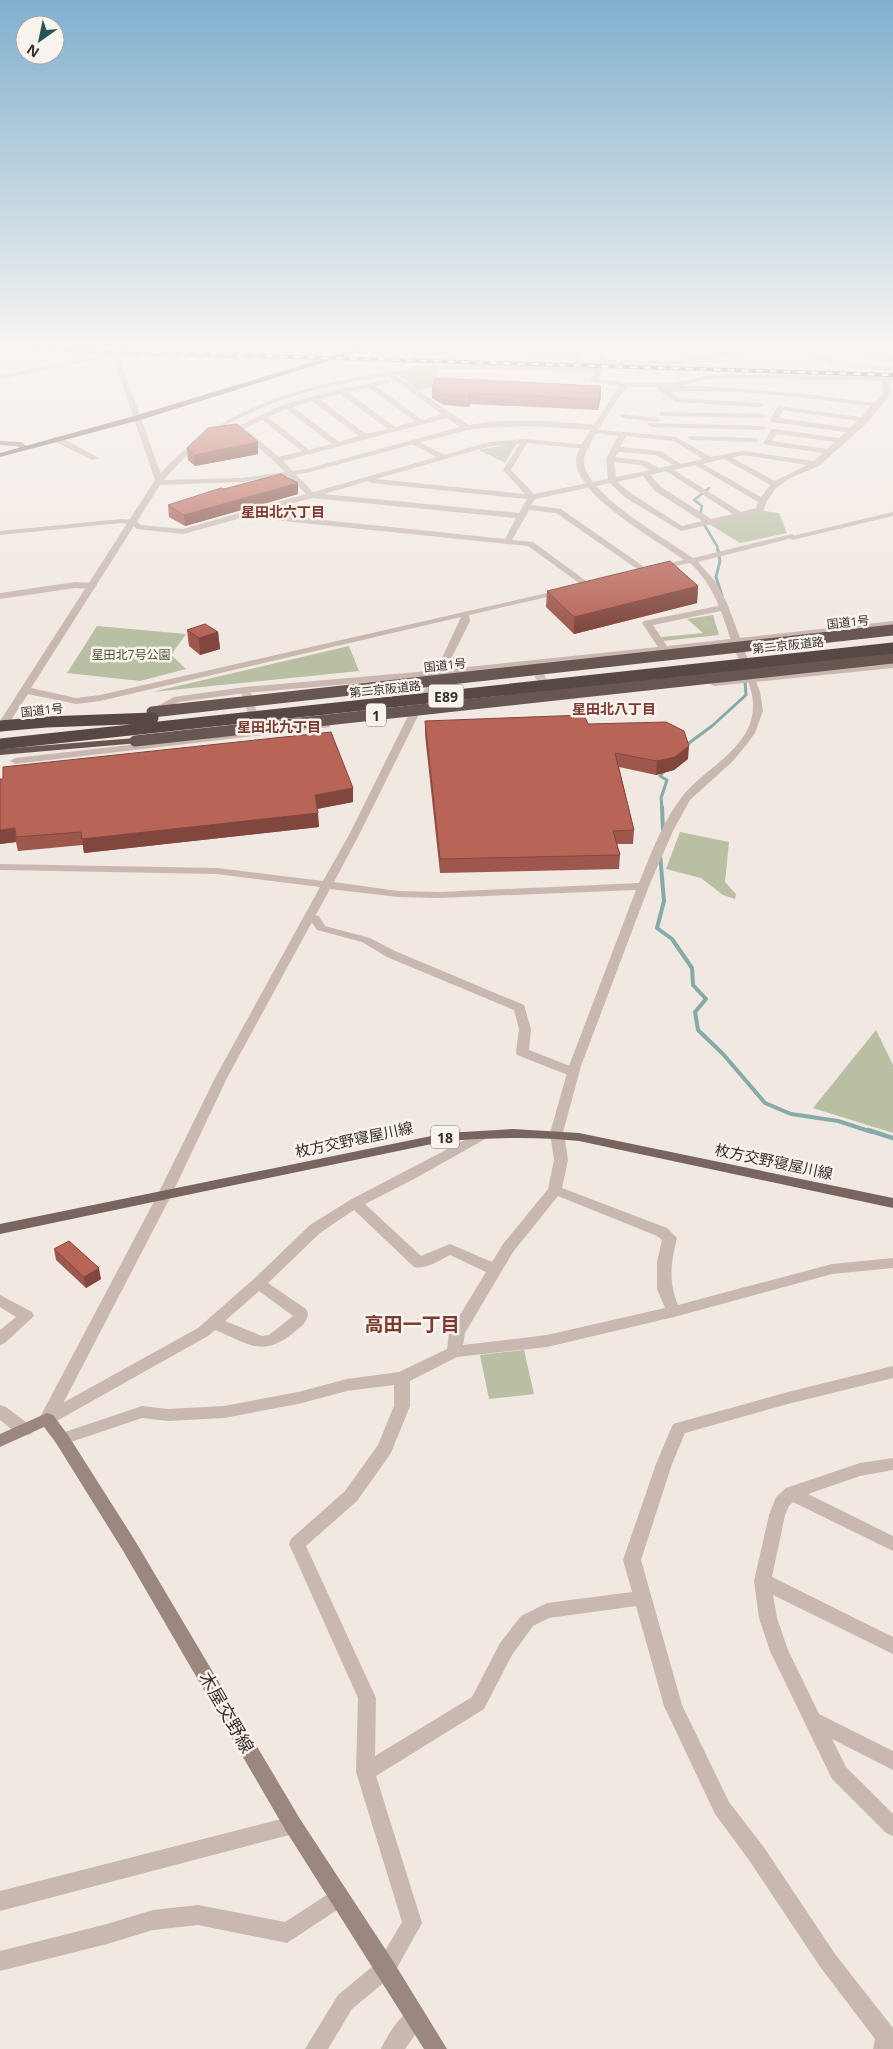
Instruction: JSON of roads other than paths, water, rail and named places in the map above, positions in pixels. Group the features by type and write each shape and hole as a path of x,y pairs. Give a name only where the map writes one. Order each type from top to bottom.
{"highway":[{"name":"国道1号","path":"154,719 662,652 893,630"},
{"name":"第二京阪道路","path":"0,735 893,639"},
{"name":"第二京阪道路","path":"0,744 154,719 893,648"},
{"name":"1","path":"0,753 135,741 893,658"},
{"path":"0,728 46,722 154,719"},
{"path":"0,753 154,719"}],"main road":[{"path":"0,456 48,442"},
{"path":"0,443 18,444 25,448"},
{"name":"枚方交野寝屋川線","path":"0,1229 446,1137 515,1132 557,1133 893,1203"},
{"path":"0,1441 48,1419"},
{"name":"木屋交野線","path":"48,1419 128,1544 293,1825 436,2049"}],"street":[{"path":"62,442 95,458"},
{"path":"145,442 158,481"},
{"path":"0,728 94,586 158,481 198,442"},
{"path":"256,442 278,460 312,495 521,516"},
{"path":"294,442 307,452"},
{"path":"278,460 347,442"},
{"path":"158,481 241,480 292,474 415,442 442,457"},
{"path":"0,533 121,520 134,522 137,527 183,532 490,444 518,442"},
{"path":"525,442 507,470 532,497"},
{"path":"531,442 586,447"},
{"path":"454,1352 457,1333 508,1248 554,1190 561,1160 557,1133 573,1072 643,886 665,836 685,799 737,753 753,728 759,709 750,679 712,581 693,560 611,506 590,485 584,478 580,460 589,442"},
{"path":"619,442 610,459 612,481 629,496 681,529 760,510 762,501 774,484 789,474 816,464 841,442"},
{"path":"680,442 710,460"},
{"path":"768,442 767,443 829,452"},
{"path":"615,449 658,453 679,466"},
{"path":"364,480 532,497 743,453 816,464"},
{"path":"725,457 774,484"},
{"path":"610,459 643,463 658,471"},
{"path":"697,463 762,501"},
{"path":"668,469 740,515"},
{"path":"645,474 658,489 709,522"},
{"path":"507,542 532,497"},
{"path":"526,507 558,511 646,571"},
{"path":"25,690 76,701 88,701 590,584 530,544 241,514"},
{"path":"629,575 893,514"},
{"path":"0,596 75,585 94,586"},
{"path":"662,652 647,623 723,608"},
{"path":"440,672 465,621 463,614"},
{"path":"154,719 177,699 245,690 440,672 643,650 662,652 735,640 888,624"},
{"path":"819,638 865,632 888,624"},
{"path":"15,761 260,734 414,714 893,664"},
{"path":"48,1419 165,1194 221,1078 355,833 414,714"},
{"path":"135,741 159,744"},
{"path":"0,867 217,872 398,894 439,895 643,886"},
{"path":"310,917 315,918 321,928 366,940 391,954 520,1008 525,1029 522,1052 573,1072"},
{"path":"48,1419 136,1368 186,1342 214,1323 315,1230 354,1203 409,1176 482,1135"},
{"path":"554,1190 662,1232 670,1238 664,1262 664,1289 674,1312"},
{"path":"354,1203 419,1263 450,1249 495,1270"},
{"path":"62,1439 142,1412 168,1416 224,1412 298,1398 347,1385 402,1378 454,1352 547,1341 674,1312 832,1269 893,1263"},
{"path":"214,1323 261,1342 273,1340 300,1319 302,1313 258,1283"},
{"path":"0,1300 27,1316 0,1339"},
{"path":"884,2049 886,2036 828,1961 756,1853 722,1808 673,1706 632,1560 664,1464 680,1428 788,1398 893,1372"},
{"path":"316,2049 345,2002 386,1968 412,1923 365,1772 366,1698 297,1544 351,1496 386,1448 402,1406 402,1378"},
{"path":"0,1411 25,1430"},
{"path":"893,1464 860,1470 792,1493 782,1502 776,1515 763,1581 768,1618 779,1651 839,1773 893,1827"},
{"path":"792,1493 816,1507 893,1544"},
{"path":"763,1581 893,1646"},
{"path":"365,1772 478,1703 506,1650 527,1621 547,1611 644,1598"},
{"path":"813,1720 893,1761"},
{"path":"0,1901 293,1825"},
{"path":"0,1961 107,1934 153,1920 198,1915 287,1934 339,1897"},
{"path":"392,2049 416,2018"}],"waterway":[{"path":"700,515 702,506 694,500 709,488"},
{"path":"702,521 718,551"},
{"path":"718,550 720,561 716,577 722,596"},
{"path":"685,746 712,726 746,695 745,680"},
{"path":"662,808 661,798 667,780 660,776 664,771"},
{"path":"662,807 663,830"},
{"path":"660,854 664,901 657,928 672,939 692,968 693,985 706,999 695,1012 698,1030 723,1054 765,1103 791,1114 838,1121 872,1132"},
{"path":"868,1130 893,1138"}],"tunnel":[{"path":"531,662 551,695"},
{"path":"419,707 440,673"},
{"path":"245,690 257,726"}],"district":[{"name":"星田北六丁目","path":"283,511"},
{"name":"星田北八丁目","path":"614,708"},
{"name":"星田北九丁目","path":"279,726"},
{"name":"高田一丁目","path":"412,1324"}],"park label":[{"name":"星田北7号公園","path":"131,654"}]}
